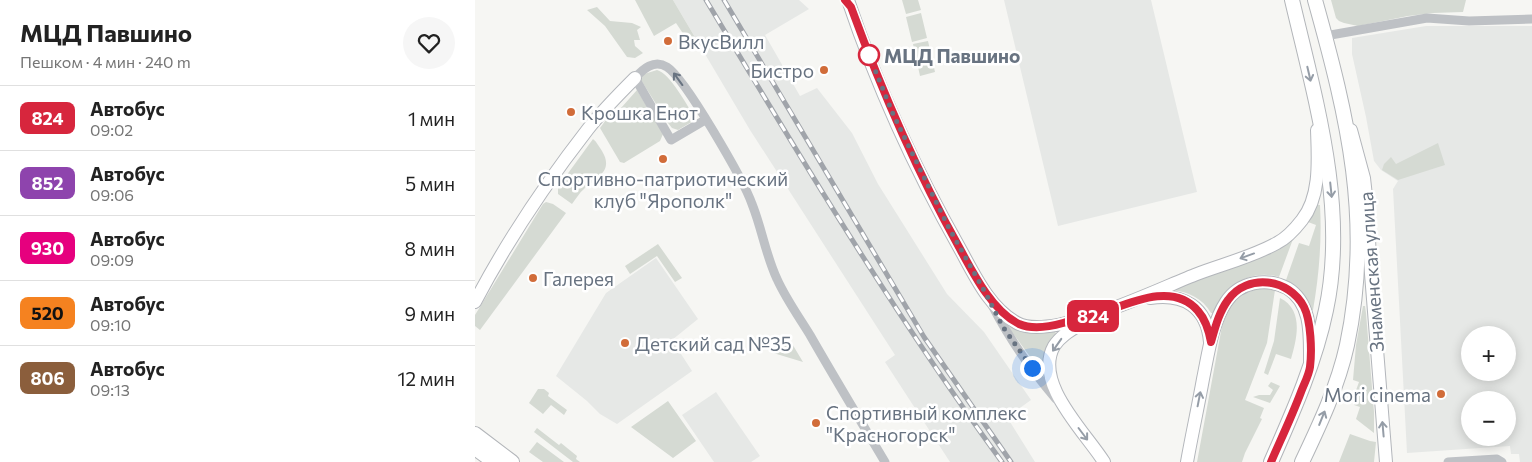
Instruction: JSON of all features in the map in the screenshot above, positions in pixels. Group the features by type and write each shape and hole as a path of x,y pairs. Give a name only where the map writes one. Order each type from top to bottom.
{"main road":[{"path":"1271,462 1310,368 1327,308 1333,244 1333,211 1329,172 1317,108 1292,0"},
{"path":"1302,462 1337,380 1347,345 1357,272 1359,229 1356,187 1349,136 1338,85 1315,0"},
{"path":"848,2 893,114 949,228 985,292 1006,315 1028,327 1052,326 1095,315 1263,250 1279,242 1295,230 1308,211 1316,184 1318,152 1317,108"},
{"path":"475,302 543,190 589,127 635,78"},
{"name":"Знаменская улица","path":"1338,85 1358,150 1366,196 1386,462"},
{"path":"1187,462 1211,342 1223,308 1238,290 1252,283 1268,282 1290,291 1301,302 1305,309 1310,339 1310,368"},
{"path":"1133,301 1161,296 1173,297 1189,303 1201,314 1211,342"},
{"path":"1095,315 1065,334 1055,344 1049,362 1050,373 1065,410 1104,461"},
{"path":"475,434 512,462"},
{"path":"1182,462 1190,446"},
{"path":"475,448 494,462"}],"street":[{"path":"1325,36 1427,18 1469,21 1532,20"},
{"path":"705,120 671,140 635,78 646,67 653,64 662,64 676,75 705,120 748,192 777,280 885,462"},
{"path":"985,292 1003,327 1041,382 1065,410"},
{"path":"1449,462 1497,459 1502,462"}],"shaded area":[{"path":"635,0 673,0 696,39 693,41 684,35 676,23 654,36"},
{"path":"673,0 799,0 809,9 765,35 800,96 817,88 852,133 878,184 947,294 984,332 1031,400 1007,417 1035,462 950,462 885,362 895,355 750,130"},
{"path":"902,0 918,0 921,10 906,14"},
{"path":"1004,0 1151,0 1197,192 1058,226"},
{"path":"1331,0 1466,0 1463,12 1408,16 1358,26 1339,21 1336,18"},
{"path":"597,7 610,21 632,23 641,27 637,30 640,40 634,40 635,46 643,53 635,58 627,57 605,26 587,10"},
{"path":"921,13 927,38 912,42 906,17"},
{"path":"1426,26 1532,26 1532,462 1520,462 1519,454 1511,454 1510,446 1407,453 1393,189 1398,181 1381,170 1374,161 1352,54 1352,38"},
{"path":"928,41 935,72 920,76 913,44"},
{"path":"657,70 662,72 673,83 695,117 695,120 678,130 672,128 668,123 641,80 641,75"},
{"path":"637,90 663,134 660,141 624,163 620,162 600,128 614,109 621,108"},
{"path":"593,139 605,158 605,169 599,177 581,192 572,204 558,194 558,187"},
{"path":"1438,143 1445,165 1398,180 1382,170 1384,164 1391,157 1396,164"},
{"path":"546,202 553,204 566,213 480,330 475,326 475,315"},
{"path":"1315,205 1320,205 1320,245 1315,297 1313,310 1310,311 1299,290 1286,280 1299,243 1309,246 1316,225 1308,222"},
{"path":"1293,239 1279,277 1258,275 1239,282 1224,295 1213,313 1195,297 1184,292 1172,290"},
{"path":"658,244 682,278 675,282 657,256 630,274 625,266"},
{"name":"Детский сад №35","path":"656,258 698,319 672,340 692,371 617,424 600,414 556,376 606,293"},
{"path":"1262,288 1275,290 1267,343 1245,400 1264,408 1260,418 1262,419 1242,462 1197,462 1222,326 1236,300 1246,293"},
{"path":"1280,298 1288,303 1296,317 1295,342 1291,359 1276,354 1268,375 1264,373 1274,341"},
{"path":"1363,306 1365,306 1366,313 1374,433 1356,419 1360,407 1354,405 1358,394 1355,393 1359,382 1353,380 1356,345"},
{"path":"1010,326 1028,333 1055,331 1056,334 1048,343 1045,352 1042,373 1009,328"},
{"path":"788,337 803,362 770,352 770,347"},
{"path":"1271,382 1280,386 1270,403 1253,397 1270,395 1273,390 1268,386"},
{"path":"538,389 544,389 549,393 548,396 567,410 564,415 551,405 543,414 529,403"},
{"path":"716,392 760,456 751,462 714,462 682,415"},
{"path":"668,401 696,441 673,458 631,427"},
{"path":"537,428 559,445 561,443 577,456 576,459 580,462 573,462 534,432"},
{"path":"1350,434 1376,442 1374,462 1339,462"},
{"path":"537,442 564,462 543,462 529,452"}],"railway":[{"path":"706,0 812,176 886,292 923,349 1002,462"},
{"path":"724,0 924,337 1011,462"}],"bus line":[{"name":"824","path":"845,0 851,7 893,114 949,228 985,292 1006,315 1018,323 1028,327 1039,328 1052,326 1095,315 1133,301 1161,296 1173,297 1181,299 1196,308 1206,325 1211,342 1227,301 1245,286 1252,283 1268,282 1283,286 1296,296 1305,309 1307,316 1310,339 1310,368 1271,462"}],"place":[{"name":"ВкусВилл","path":"668,41"},
{"name":"МЦД Павшино","path":"869,55"},
{"name":"Бистро","path":"824,70"},
{"name":"Крошка Енот","path":"571,112"},
{"name":"Спортивно-патриотический клуб \"Ярополк\"","path":"663,159"},
{"name":"Галерея","path":"533,278"},
{"name":"Детский сад №35","path":"625,343"},
{"name":"Mori cinema","path":"1441,394"},
{"name":"Спортивный комплекс \"Красногорск\"","path":"816,423"}],"route":[{"path":"869,55 893,114 928,188 1003,327 1032,368"}]}
